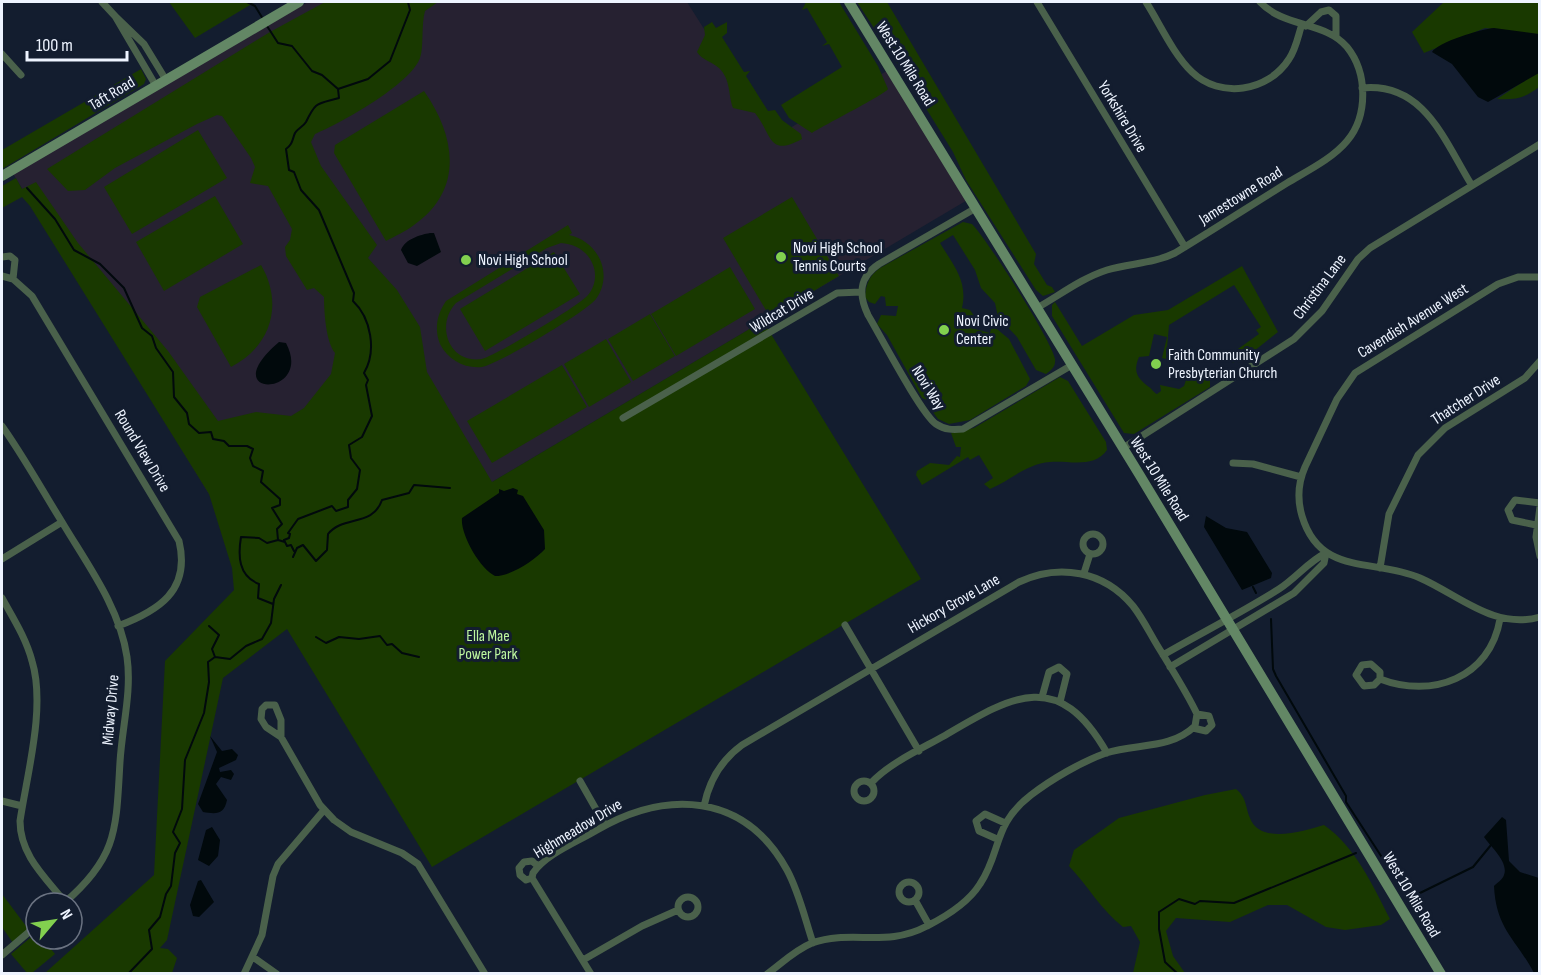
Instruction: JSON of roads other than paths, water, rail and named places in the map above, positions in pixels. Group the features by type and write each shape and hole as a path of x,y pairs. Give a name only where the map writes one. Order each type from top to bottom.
{"main road":[{"name":"Taft Road","path":"2,176 299,2"},
{"name":"West 10 Mile Road","path":"849,2 1227,618 1441,974"}],"street":[{"path":"102,2 144,44 161,83"},
{"name":"Yorkshire Drive","path":"1037,2 1185,247"},
{"path":"1146,2 1192,72 1209,84 1225,88 1254,86 1276,75 1291,57 1304,25"},
{"path":"1260,2 1277,15 1336,36"},
{"name":"Jamestowne Road","path":"1037,308 1097,274 1159,259 1185,247 1339,149 1356,126 1362,108 1362,88 1357,63 1336,36 1336,16 1329,10 1321,12 1304,25"},
{"path":"115,16 161,83"},
{"path":"2,54 21,75"},
{"path":"1362,88 1395,90 1419,104 1471,184"},
{"name":"Christina Lane","path":"1123,448 1289,343 1322,311 1358,259 1370,248 1539,144"},
{"path":"861,292 861,284 871,269 976,208"},
{"name":"Round View Drive","path":"2,257 10,256 15,260 14,279 32,296 179,541 182,567 179,580 170,595 155,610 118,626"},
{"path":"2,276 14,279"},
{"name":"Cavendish Avenue West","path":"1326,553 1304,522 1299,498 1301,477 1337,399 1355,374 1498,284 1518,277 1539,277"},
{"name":"Novi Way","path":"861,292 868,315 923,407 934,422 947,429 970,426 1072,365"},
{"name":"Wildcat Drive","path":"622,418 837,293 861,292"},
{"name":"Thatcher Drive","path":"1380,567 1389,514 1418,455 1445,428 1525,378 1539,361"},
{"name":"Midway Drive","path":"2,426 95,576 118,626 127,656 128,695 121,745 117,816 109,850 93,877 77,891"},
{"path":"1233,463 1253,464 1301,477"},
{"path":"1536,525 1512,520 1508,510 1515,500 1539,505 1536,525 1539,556"},
{"path":"2,559 62,522"},
{"path":"1170,667 1294,593 1317,573 1324,563 1326,553"},
{"path":"1162,655 1267,596 1292,580 1316,558 1326,553 1355,565 1380,567 1418,577 1477,610 1500,618 1539,617"},
{"path":"1084,573 1090,554"},
{"name":"Hickory Grove Lane","path":"704,806 714,775 736,749 1029,577 1060,571 1084,573 1123,596 1138,612 1197,714 1195,725"},
{"path":"1267,596 1273,606"},
{"path":"2,598 22,633 32,661 37,690 20,839 28,856 56,891"},
{"path":"1380,679 1419,688 1441,685 1469,669 1486,653 1496,635 1500,618"},
{"path":"845,625 919,750"},
{"path":"1194,637 1201,650"},
{"path":"1042,697 1049,672 1059,667 1067,674 1060,702"},
{"path":"871,783 919,750 998,704 1021,697 1042,697 1070,707 1088,722 1107,753"},
{"path":"281,737 279,710 275,705 266,705 262,709 261,719 266,727 281,737 324,810 346,829 402,853 418,864 485,974"},
{"path":"767,974 793,953 813,943 843,938 888,939 907,935 929,925 959,906 974,893 986,873 1005,823 1034,793 1107,753 1155,746 1195,725 1206,731 1212,725 1209,716 1197,714"},
{"path":"580,781 605,825"},
{"path":"2,801 22,806"},
{"name":"Highmeadow Drive","path":"533,876 538,866 605,825 642,809 670,803 704,806 739,820 772,849 790,876 813,943"},
{"path":"243,974 262,935 273,876 278,864 324,810"},
{"path":"997,839 979,831 976,821 985,814 1005,823"},
{"path":"538,866 532,861 524,862 519,868 520,876 526,880 533,876 591,974"},
{"path":"915,900 929,925"},
{"path":"583,960 642,926 678,910"},
{"path":"2,955 24,936"},
{"path":"253,957 277,974"}],"waterway":[{"path":"247,2 255,6 263,19"},
{"path":"267,26 278,43 292,46 312,71 322,75 338,89 368,79 390,61 410,10 408,2"},
{"path":"273,604 258,598 259,584 247,576 243,570 240,558 241,537 259,538 267,543 278,540 285,542 284,540 289,538 288,533 298,519 332,506 336,511 348,507 348,500 357,489 360,470 351,458 349,445 362,437 372,416 366,385 368,380 364,373 371,345 368,325 353,301 354,293 319,210 301,190 294,172 289,170 286,149 315,107 339,98 338,89"},
{"path":"27,188 55,219 74,250 100,264 124,288 142,328 152,336 156,348 173,372 174,397 187,413 189,424 199,433 211,432 213,439 224,441 229,446 247,446 253,449 250,458 253,466 263,471 261,482 280,499 280,505 272,508 282,524 277,529 278,540"},
{"path":"293,557 297,548 303,545 316,561 327,550 328,534 334,528 365,518 378,508 382,500 409,493 414,485 450,488"},
{"path":"285,542 287,546 291,545 294,551"},
{"path":"128,974 152,949 149,930 160,917 166,894 171,886 175,853 180,843 173,832 182,809 185,760 204,713 209,682 208,662 215,657 230,659 246,646 262,639 271,623 274,599 281,585"},
{"path":"1253,587 1256,593"},
{"path":"1271,619 1273,669 1276,676 1346,796 1346,802 1422,919"},
{"path":"209,626 219,635 212,649 215,657"},
{"path":"316,637 326,643 339,637 359,639 380,636 387,645 392,644 402,653 419,657"},
{"path":"1420,893 1473,867 1491,845"},
{"path":"1178,974 1165,962 1159,929 1159,912 1179,899 1195,904 1200,901 1234,903 1356,853"}],"place":[{"name":"Novi High School Tennis Courts","path":"781,257"},
{"name":"Novi High School","path":"466,260"},
{"name":"Novi Civic Center","path":"944,330"},
{"name":"Faith Community Presbyterian Church","path":"1156,364"}],"park label":[{"name":"Ella Mae Power Park","path":"488,645"}]}
